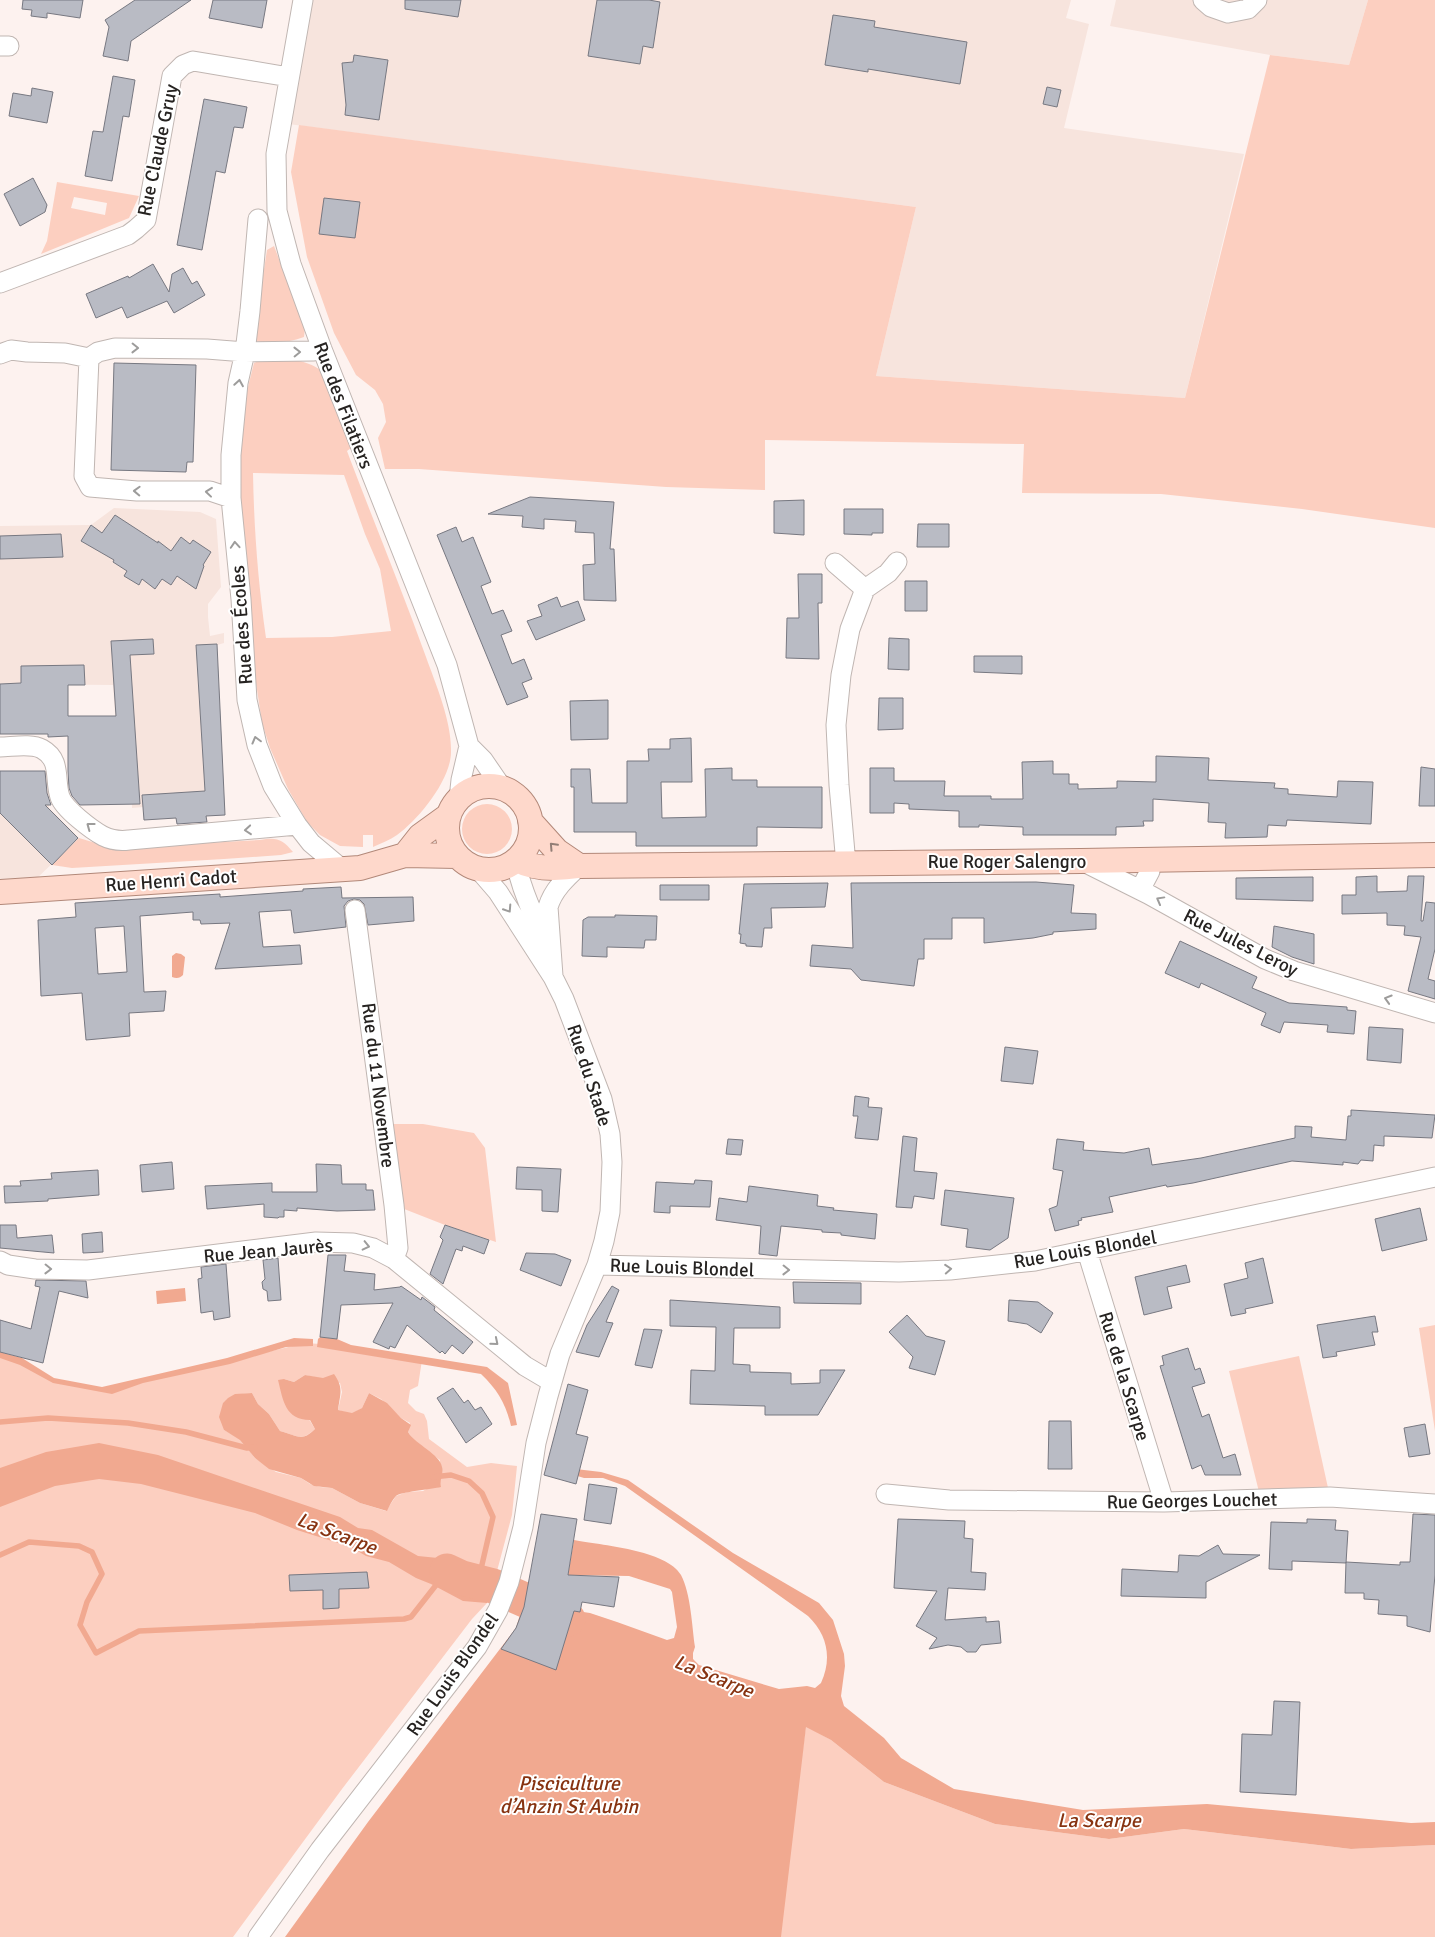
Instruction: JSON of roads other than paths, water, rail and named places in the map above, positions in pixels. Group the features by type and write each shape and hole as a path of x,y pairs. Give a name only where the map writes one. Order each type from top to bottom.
{"main road":[{"path":"405,855 420,836 454,807 465,794 479,787 487,786 503,788 518,798 524,805 530,821 531,832 529,842 516,860 498,870 479,870 471,867 457,856 450,847 446,825 454,807"},
{"path":"530,821 557,851 579,866"},
{"name":"Rue Henri Cadot","path":"0,892 360,868 405,855 457,856"},
{"name":"Rue Roger Salengro","path":"516,860 527,866 563,869 579,866 1435,855"}],"street":[{"name":"Rue des Filatiers","path":"303,0 276,154 277,211 291,264 322,349 447,665 469,746 483,760 503,788"},
{"path":"1203,0 1211,8 1228,13 1248,9 1257,0"},
{"name":"Rue Claude Gruy","path":"0,283 128,235 146,220 172,76 183,65 193,61 289,77"},
{"name":"Rue des Écoles","path":"258,219 245,352 238,383 230,455 247,700 257,745 273,786 297,825 311,843 342,869"},
{"path":"0,354 11,350 65,353 89,358 98,352 115,348 207,349 245,352 313,351 322,349"},
{"path":"89,358 84,476 90,487 137,491 210,491 232,498"},
{"path":"849,863 845,853 836,725 841,675 850,629 865,589 888,573 897,562"},
{"path":"834,563 865,589"},
{"path":"454,807 469,746"},
{"path":"0,747 41,748 50,755 56,764 60,797 66,808 103,836 115,840 139,840 297,825"},
{"name":"Rue du Stade","path":"516,860 521,888 534,918 552,950"},
{"path":"1140,890 1150,872 1150,860"},
{"name":"Rue Jules Leroy","path":"1081,861 1140,890 1265,959 1294,971 1435,1013"},
{"name":"Rue du Stade","path":"553,977 548,907 551,897 579,866"},
{"name":"Rue du Stade","path":"479,870 498,892 553,977 564,999 602,1099 610,1134 612,1162 610,1212 597,1265"},
{"name":"Rue du 11 Novembre","path":"355,910 394,1205 398,1248 394,1259"},
{"name":"Rue Louis Blondel","path":"258,1937 299,1878 477,1647 502,1600 510,1582 523,1527 536,1443 552,1382 560,1354 597,1265 899,1272 950,1270 1035,1261 1435,1177"},
{"name":"Rue Jean Jaurès","path":"0,1261 8,1265 35,1269 88,1270 316,1242 353,1243 373,1248 394,1259 518,1361 552,1382"},
{"name":"Rue de la Scarpe","path":"1087,1251 1164,1502"},
{"name":"Rue Georges Louchet","path":"886,1494 949,1500 1164,1502 1330,1497 1435,1504"}],"water":[{"path":"176,953 185,957 183,975 177,978 172,977 172,956"},
{"path":"185,1288 186,1301 157,1304 156,1291"},
{"path":"320,1337 337,1339 351,1345 487,1367 508,1383 517,1425 511,1426 500,1397 481,1374 317,1347"},
{"path":"294,1338 313,1339 313,1346 286,1347 230,1364 143,1383 112,1394 53,1383 20,1365 0,1358 0,1352 22,1358 54,1378 102,1387 227,1358"},
{"path":"334,1374 340,1387 338,1410 352,1413 362,1408 369,1393 387,1403 401,1418 411,1425 408,1432 412,1437 440,1462 442,1469 441,1487 396,1496 387,1511 360,1503 332,1488 314,1486 301,1478 269,1469 255,1458 240,1440 224,1430 219,1417 223,1403 235,1394 252,1393 258,1404 269,1414 280,1431 299,1437 306,1436 315,1429 310,1420 295,1417 286,1408 278,1380 284,1379 294,1382 305,1375 323,1378"},
{"path":"99,1443 158,1455 340,1517 358,1528 372,1530 418,1556 438,1558 468,1572 489,1576 496,1571 487,1603 463,1601 416,1578 389,1562 366,1556 351,1547 297,1530 255,1513 141,1484 99,1479 55,1486 0,1507 0,1468 46,1452"},
{"name":"Pisciculture d’Anzin St Aubin","path":"567,1468 601,1472 628,1480 733,1553 819,1603 833,1620 844,1654 845,1666 841,1696 844,1706 884,1738 901,1758 954,1789 1083,1810 1207,1804 1411,1823 1435,1822 1435,1845 1351,1849 1184,1829 1109,1839 995,1824 884,1782 831,1740 806,1727 781,1937 285,1937 368,1822 516,1628 526,1594 570,1610 590,1613 667,1640 674,1638 677,1627 670,1589 629,1576 568,1575 574,1540 648,1554 673,1567 681,1575 691,1611 695,1647 693,1659 699,1665 779,1689 807,1686 815,1688 821,1683 826,1665 826,1648 820,1631 808,1616 625,1486 603,1478 584,1478 571,1474"}],"waterway":[{"path":"0,1422 48,1418 128,1423 186,1432 247,1448 255,1447"},
{"path":"433,1477 451,1475 469,1481 482,1493 493,1517 478,1582"},
{"path":"0,1555 29,1542 79,1546 92,1552 102,1574 87,1602 80,1625 96,1653 139,1631 404,1619 411,1617 440,1580"},
{"name":"La Scarpe","path":"447,1571 462,1578 493,1586 568,1619"}]}
